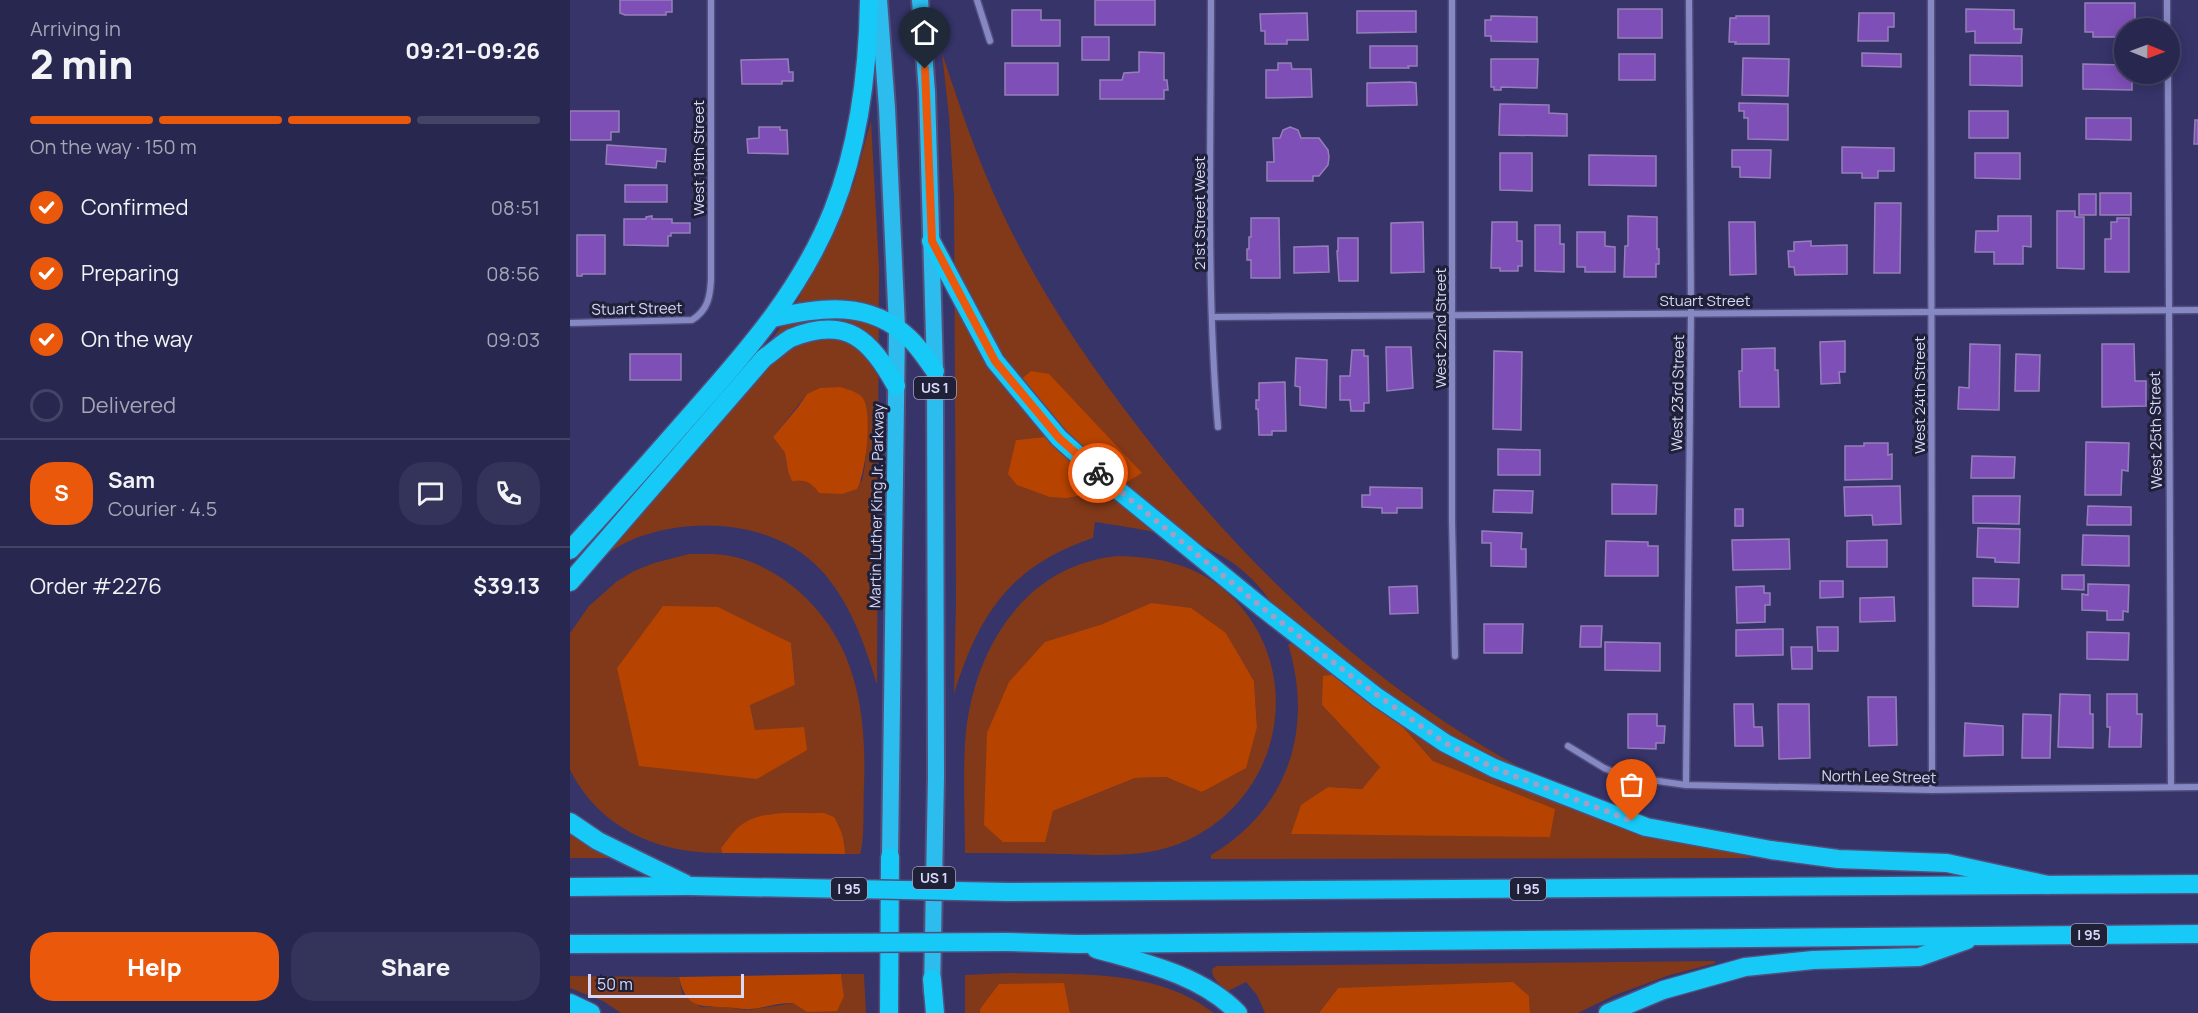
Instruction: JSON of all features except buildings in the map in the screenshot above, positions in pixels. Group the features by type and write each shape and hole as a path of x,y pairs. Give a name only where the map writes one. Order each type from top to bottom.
{"highway":[{"path":"570,550 733,369 773,318 819,239 842,186 851,154 867,57 869,0"},
{"name":"Martin Luther King Jr. Parkway","path":"879,0 888,129 897,327 889,1013"},
{"name":"US 1","path":"920,0 927,92 935,371 936,777 932,980"},
{"path":"932,241 995,361 1059,438 1107,481 1274,616 1377,697 1445,743 1494,768 1646,827 1771,850 1838,859 1947,863 2048,885"},
{"path":"773,318 806,310 835,308 875,315 897,327 911,339 935,371"},
{"path":"570,582 764,358 789,339 813,332 838,329 856,336 882,360 896,386"},
{"path":"570,822 598,840 690,886"},
{"name":"I 95","path":"570,887 690,886 1007,892 2198,884"},
{"name":"I 95","path":"570,944 1007,942 1077,944 2198,934"},
{"path":"1608,1013 1663,990 1745,968 1813,960 1919,957 1980,935"},
{"path":"1077,944 1142,962 1194,982 1211,991 1238,1013"},
{"path":"932,980 934,1013"},
{"path":"570,1003 591,1013"}],"street":[{"name":"West 19th Street","path":"702,314 710,293 711,280 711,0"},
{"path":"976,0 990,41"},
{"name":"21st Street West","path":"1211,0 1212,317 1213,371 1218,427"},
{"name":"West 22nd Street","path":"1452,0 1455,656"},
{"name":"West 23rd Street","path":"1686,785 1691,313 1689,0"},
{"name":"West 24th Street","path":"1931,0 1932,790"},
{"path":"2168,0 2168,18"},
{"name":"West 25th Street","path":"2168,84 2170,787"},
{"name":"Stuart Street","path":"1212,317 2198,310"},
{"name":"Stuart Street","path":"570,323 692,320 702,314"},
{"name":"North Lee Street","path":"1568,746 1604,768 1623,776 1686,785 1932,790 2198,787"}],"shaded area":[{"path":"942,53 975,149 994,195 1030,266 1073,337 1121,405 1178,477 1219,525 1309,615 1407,695 1459,731 1526,771 1660,832 1753,858 1211,859 1211,855 1238,836 1260,814 1276,790 1288,764 1296,736 1298,706 1295,676 1288,644 1292,644 1271,602 1254,581 1235,564 1193,542 1146,530 1095,522 1093,538 1064,549 1019,579 1002,596 987,617 964,665 954,694 956,600 954,197","holes":["1029,408 1115,489 1067,498 1016,440 1044,437","1354,672 1433,761 1554,809 1550,836 1291,834 1327,787 1362,789 1380,767 1322,705"]},
{"path":"871,121 879,267 877,685 862,639 831,582 802,554 781,541 733,527 683,527 636,538 596,561 757,360 791,313 834,230 854,183","holes":["807,394 866,444 862,481 819,493 812,483 788,471 785,453 773,437"]},
{"path":"1031,371 1049,374 1142,473 1115,489 1067,498 1050,497 1017,485 1008,474 1016,440 1044,437 1018,382"},
{"path":"840,387 860,395 864,400 868,431 863,471 857,489 842,494 819,493 808,482 792,481 785,453 773,437 807,394 820,388"},
{"path":"689,554 712,554 735,557 759,565 795,588 816,608 832,630 854,678 860,704 864,759 864,822 860,854 845,854 844,840 793,814 770,814 721,848 722,853 676,849 634,834 598,808 583,791 570,770 570,633 589,606 616,582 654,563","holes":["791,643 795,685 750,704 755,731 803,727 639,766"]},
{"path":"1119,556 1146,558 1183,566 1218,585 1246,614 1265,647 1275,683 1275,720 1266,755 1249,788 1224,817 1190,839 1175,845 1143,853 1111,855 965,853 965,743 969,710 978,677 991,647 1008,619 1029,595 1055,576 1085,563","holes":["1151,603 1226,633 1254,681 1257,727 1203,792 1166,777 1135,778 1053,811 1100,625"]},
{"path":"1151,603 1191,608 1226,633 1254,681 1257,727 1246,768 1202,792 1166,777 1135,778 1053,811 1045,842 1003,842 984,825 987,733 1009,682 1045,642 1100,625"},
{"path":"663,606 718,607 791,643 795,685 750,705 755,730 804,727 807,750 757,779 639,766 617,668"},
{"path":"1354,672 1433,761 1555,809 1550,837 1291,834 1301,805 1328,787 1362,789 1380,767 1322,705 1323,676"},
{"path":"782,813 824,813 834,817 841,830 845,854 722,853 721,848 734,831 740,825 753,819"},
{"path":"570,824 635,858 570,858"},
{"path":"1714,961 1716,963 1670,975 1615,995 1578,1013 1530,1013 1529,996 1338,988 1319,1013 1265,1013 1257,995 1246,982 1228,991 1219,984 1212,973 1212,969 1217,966"},
{"path":"1009,973 1089,975 1142,981 1191,998 1214,1013 1070,1013 1064,984 980,1008 980,1013 965,1013 965,975"},
{"path":"841,974 864,974 866,1013 621,1013 603,1001 570,988 570,976 679,977 682,993 701,1007 730,1007 749,1010 793,1003 807,1012 814,1011 844,996"},
{"path":"841,974 844,996 837,1011 807,1012 793,1003 747,1009 699,1005 688,999 679,977"},
{"path":"1513,982 1529,996 1530,1013 1319,1013 1338,988"},
{"path":"1064,983 1070,1013 980,1013 980,1009 999,984"}],"way so far":[{"path":"1098,473 1264,609 1377,697 1445,743 1494,768 1632,821"}],"route":[{"path":"925,69 932,241 995,361 1059,438 1098,473"}]}
